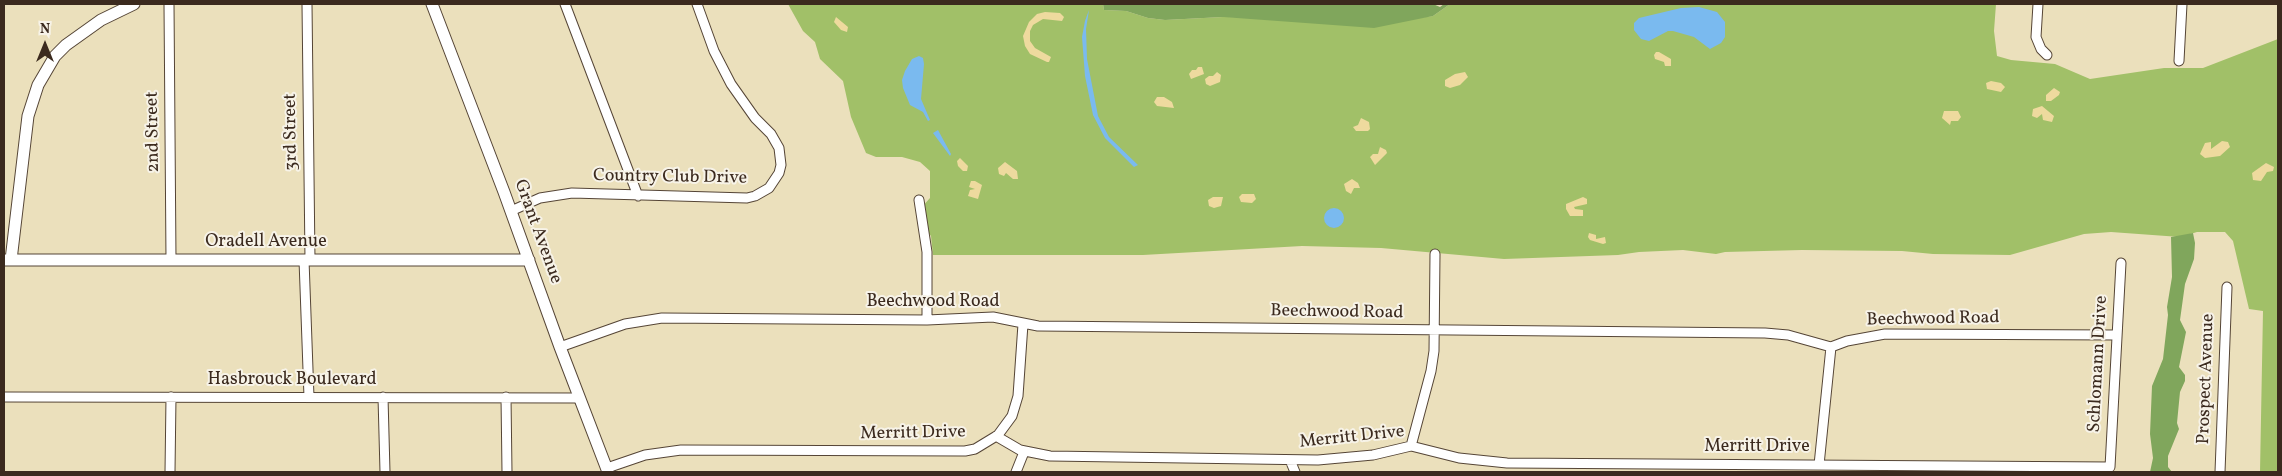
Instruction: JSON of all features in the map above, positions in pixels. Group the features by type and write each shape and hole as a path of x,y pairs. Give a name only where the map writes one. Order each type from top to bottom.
{"street":[{"path":"7,260 28,116 38,85 55,56 66,45 101,20 134,4"},
{"name":"2nd Street","path":"169,4 171,260"},
{"name":"3rd Street","path":"306,4 309,397"},
{"name":"Grant Avenue","path":"432,4 511,211 579,398 608,470"},
{"path":"565,4 638,196"},
{"name":"Country Club Drive","path":"511,211 540,198 556,195 747,198 769,188 779,173 781,156 776,141 747,107 731,84 714,51 697,4"},
{"path":"2038,4 2036,37 2041,49 2047,55"},
{"path":"2179,61 2182,4"},
{"path":"919,200 927,252 927,320"},
{"path":"1411,446 1431,371 1435,330 1435,254"},
{"name":"Oradell Avenue","path":"7,260 528,260"},
{"name":"Schlomann Drive","path":"2110,467 2121,263"},
{"name":"Prospect Avenue","path":"2220,472 2227,287"},
{"name":"Beechwood Road","path":"560,347 625,324 662,318 927,320 993,317 1038,326 1766,333 1788,335 1831,347 1861,338 1885,334 2116,335"},
{"path":"996,436 1006,426 1016,406 1023,324"},
{"path":"1819,465 1831,347"},
{"name":"Hasbrouck Boulevard","path":"4,397 579,398"},
{"path":"170,472 171,397"},
{"path":"383,397 385,472"},
{"path":"506,398 507,472"},
{"name":"Merritt Drive","path":"608,470 645,455 681,450 965,451 985,445 996,436 1024,452 1050,456 1290,460 1346,458 1411,446 1459,458 1507,463 1819,465 1912,469 2110,467"},
{"path":"1016,472 1024,452"},
{"path":"1290,460 1295,472"}],"green space":[{"path":"788,4 1103,4 1104,10 1126,11 1148,18 1165,20 1223,17 1417,18 1433,16 1450,4 1996,4 1994,31 1997,56 2011,60 2055,64 2090,79 2164,68 2203,68 2278,39 2278,472 2260,472 2263,311 2249,309 2233,241 2225,232 2197,232 2180,237 2111,232 2084,234 2010,255 1802,250 1725,252 1716,254 1683,250 1618,255 1504,259 1381,248 1302,246 1143,255 933,255 931,236 923,226 921,208 930,198 930,171 920,162 902,157 876,157 866,153 851,117 843,81 820,59 815,42 803,31"},
{"path":"1103,4 1433,4 1440,7 1444,4 1450,4 1433,16 1374,28 1223,17 1165,20 1148,18 1126,11 1104,10"},
{"path":"2193,233 2195,243 2194,259 2185,284 2180,320 2186,332 2179,367 2185,375 2185,381 2180,392 2177,423 2179,429 2168,456 2168,467 2172,472 2150,472 2153,458 2150,434 2152,386 2163,359 2168,315 2167,307 2172,277 2171,237"}],"sand":[{"path":"1045,12 1060,13 1064,17 1062,21 1043,19 1033,25 1030,31 1030,41 1035,48 1051,57 1049,62 1030,54 1025,46 1023,36 1029,22 1037,14"},
{"path":"836,17 848,27 847,32 841,30 834,22"},
{"path":"1656,52 1671,59 1671,66 1665,66 1664,62 1655,59 1654,55"},
{"path":"1198,67 1202,67 1204,74 1191,79 1189,74"},
{"path":"1217,72 1221,75 1220,82 1210,86 1206,84 1205,79"},
{"path":"1465,72 1468,77 1460,85 1450,88 1445,86 1445,80 1455,74"},
{"path":"1991,81 2001,83 2005,87 2001,92 1987,89 1986,83"},
{"path":"2054,88 2060,92 2059,95 2051,101 2046,101 2046,95"},
{"path":"1157,97 1164,97 1172,102 1174,108 1157,106 1154,102"},
{"path":"2042,106 2054,116 2052,122 2043,120 2042,114 2037,118 2032,116 2033,109"},
{"path":"1944,111 1958,111 1961,117 1958,121 1951,121 1950,125 1942,118"},
{"path":"1361,118 1369,122 1370,129 1368,131 1356,131 1353,127 1358,125"},
{"path":"2222,141 2228,142 2230,147 2220,156 2205,158 2200,154 2205,143 2211,142 2211,149"},
{"path":"1380,147 1386,150 1387,153 1375,165 1370,157 1373,154 1378,154"},
{"path":"960,158 968,166 967,171 963,171 958,166 957,161"},
{"path":"1005,162 1017,171 1018,179 1013,179 1006,173 1004,176 999,174 998,168"},
{"path":"2266,163 2274,167 2273,171 2267,172 2261,181 2253,180 2252,173"},
{"path":"1352,179 1358,183 1360,188 1354,188 1351,194 1346,191 1344,184"},
{"path":"971,181 982,185 978,199 968,196 970,190 975,189 969,187"},
{"path":"1242,194 1254,194 1256,199 1252,203 1241,202 1239,197"},
{"path":"1213,197 1223,197 1221,206 1214,208 1209,206 1208,200"},
{"path":"1583,197 1587,199 1587,204 1574,207 1575,209 1583,210 1583,216 1570,216 1566,209 1566,204"},
{"path":"1589,233 1596,235 1596,239 1605,237 1606,243 1603,244 1590,240 1588,237"}],"water":[{"path":"1699,7 1717,12 1725,22 1725,37 1721,43 1710,49 1694,37 1673,31 1668,31 1649,41 1641,39 1634,30 1634,23 1639,18 1681,8"},
{"path":"1089,10 1086,29 1087,59 1098,116 1109,137 1138,165 1134,167 1105,138 1093,115 1085,76 1082,37"},
{"path":"919,56 923,58 924,64 921,99 930,120 928,121 923,112 910,105 903,88 902,80 905,71 912,59"},
{"path":"938,130 951,154 950,156 933,133"},
{"path":"1334,208 1341,211 1344,218 1341,225 1334,228 1327,225 1324,218 1327,211"}]}
